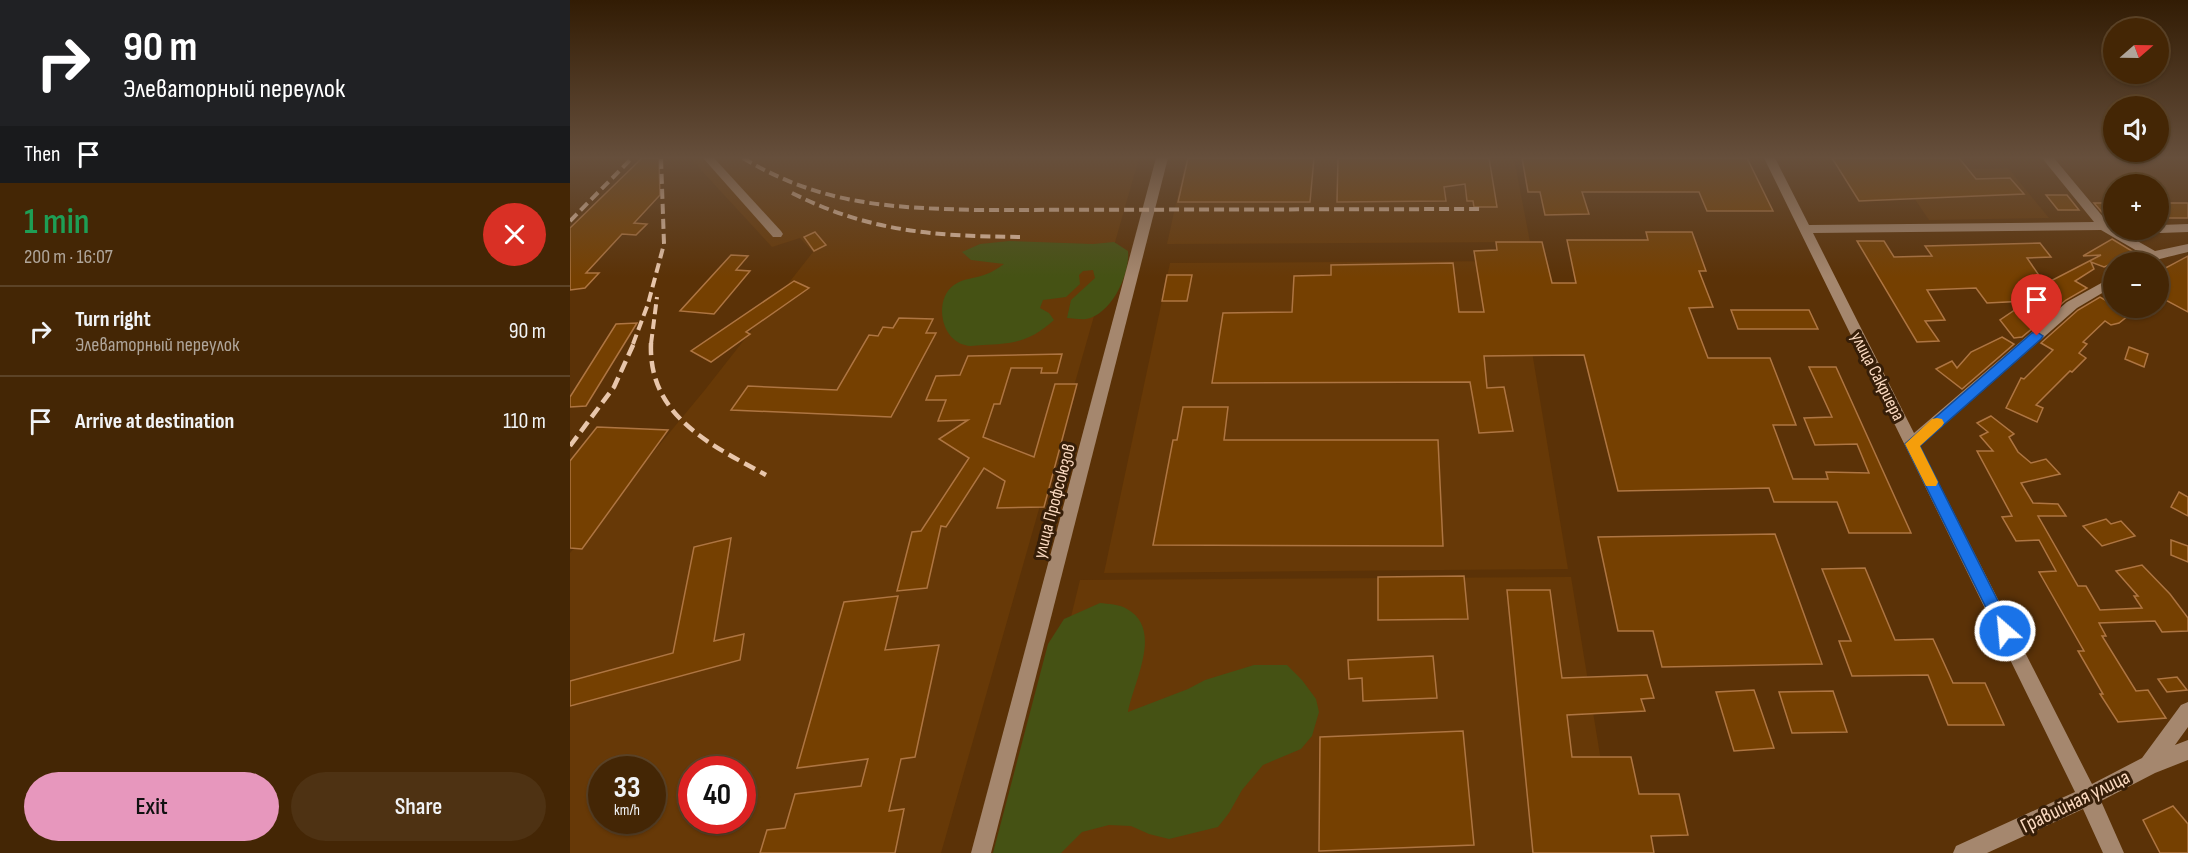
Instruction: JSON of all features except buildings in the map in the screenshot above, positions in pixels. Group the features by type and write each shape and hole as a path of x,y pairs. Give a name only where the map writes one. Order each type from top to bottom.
{"street":[{"path":"744,198 777,234"},
{"name":"улица Профсоюзов","path":"981,853 1152,198"},
{"name":"улица Сакриера","path":"1789,198 2114,853"},
{"path":"2080,198 2103,226"},
{"path":"1804,229 2103,226"},
{"path":"2169,229 2188,228"},
{"path":"2122,240 2138,252"},
{"path":"2169,253 2185,248"},
{"path":"1912,444 2072,305 2103,287"},
{"path":"2149,765 2188,711"},
{"name":"Гравийная улица","path":"1963,853 2088,797 2149,765 2188,750"}],"shaded area":[{"path":"727,198 1128,198 941,853 570,853 570,553 704,391 813,252 800,238 772,247"},
{"path":"1177,198 1522,198 1530,242 1167,244"},
{"path":"1914,198 2032,198 2049,218 1929,220"},
{"path":"1517,261 1568,569 1104,573 1170,263"},
{"path":"1571,577 1616,853 1013,853 1080,580"}],"green space":[{"path":"1009,241 1093,244 1114,242 1128,251 1126,271 1118,292 1104,310 1095,316 1084,319 1067,318 1071,300 1095,278 1093,270 1083,271 1079,275 1080,284 1066,297 1043,300 1040,308 1049,313 1054,320 1038,333 1004,344 965,345 950,335 945,327 942,309 944,299 954,285 987,274 1004,264 971,260 962,252 980,244"},
{"path":"1100,603 1127,609 1138,618 1143,629 1145,643 1143,657 1128,712 1205,680 1254,665 1287,665 1316,699 1319,712 1312,736 1301,749 1263,765 1242,790 1218,827 1169,839 1131,826 1109,825 1082,832 1061,853 993,853 1048,644 1064,619"}],"railway":[{"path":"570,221 593,198"},
{"path":"633,344 648,304 664,244 662,198"},
{"path":"803,198 848,216 903,229 959,235 1020,237"},
{"path":"842,198 916,208 979,210 1482,209"},
{"path":"651,344 657,297"},
{"path":"570,446 614,387 634,343"},
{"path":"651,344 653,368 660,390 672,409 705,439 766,475"}],"slow traffic":[{"path":"1931,482 1912,444 1937,423"}],"route":[{"path":"2005,631 1912,444 2037,336"}]}
